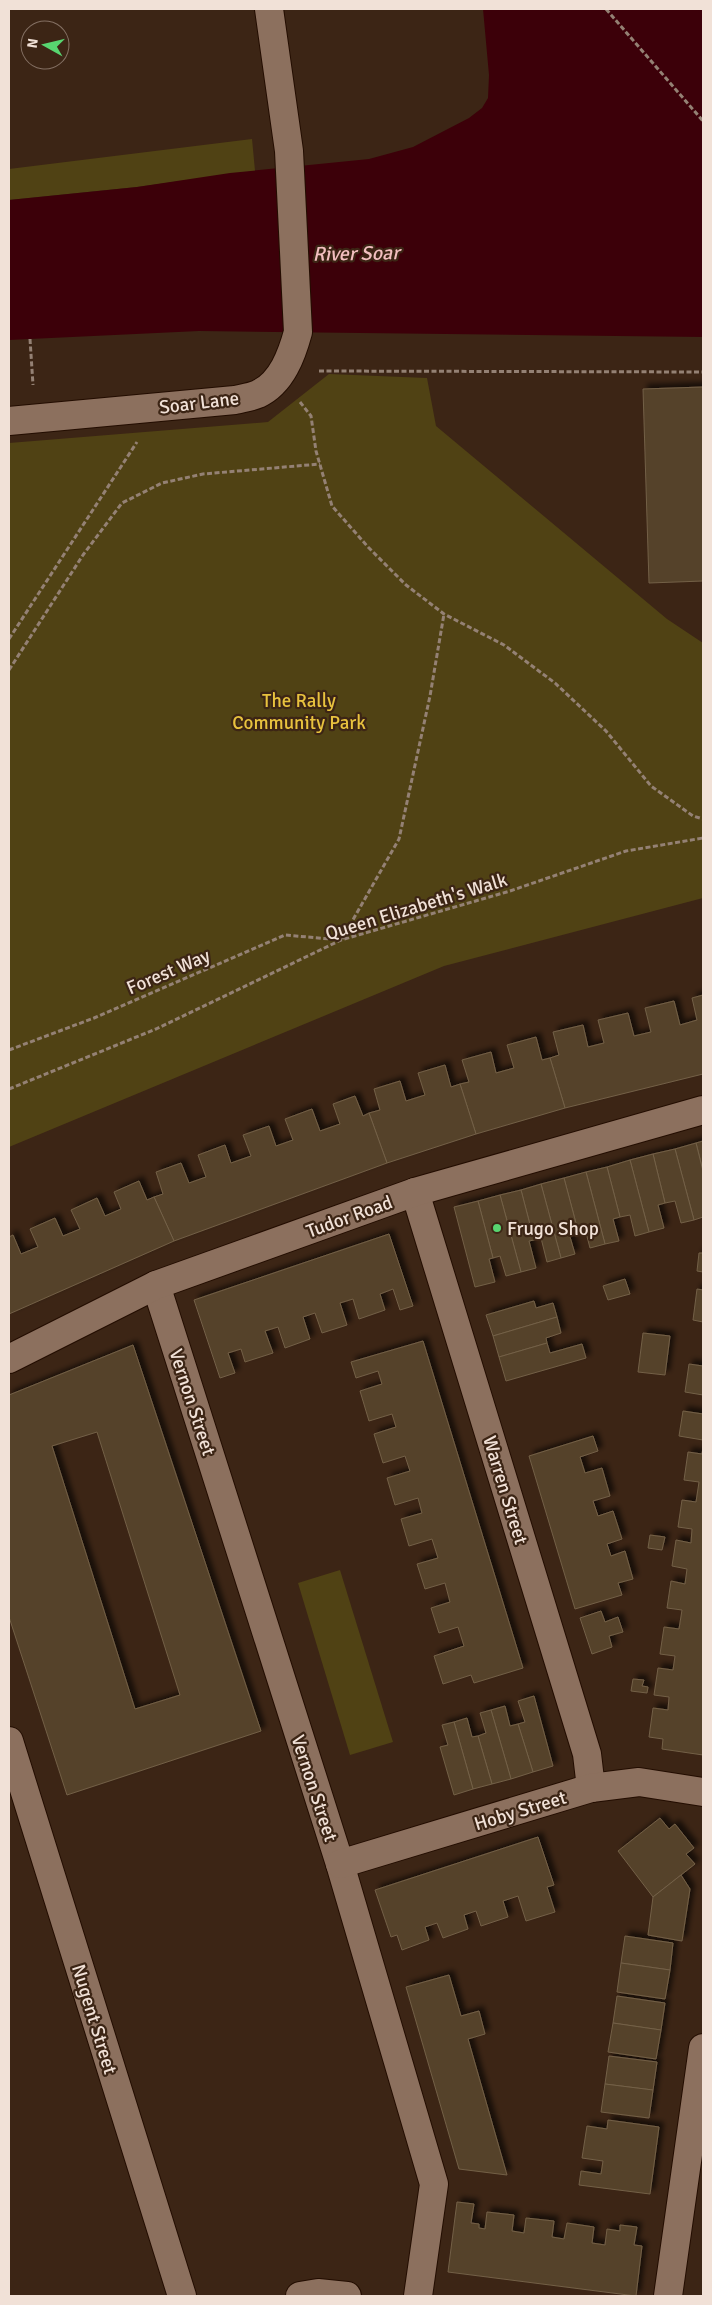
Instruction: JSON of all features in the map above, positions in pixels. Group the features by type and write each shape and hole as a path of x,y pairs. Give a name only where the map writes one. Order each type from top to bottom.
{"street":[{"name":"Soar Lane","path":"9,421 235,400 260,393 278,377 292,358 298,332 290,168 280,77 269,9"},
{"name":"Tudor Road","path":"9,1359 156,1285 415,1192 703,1110"},
{"name":"Warren Street","path":"415,1192 586,1754 591,1788"},
{"name":"Vernon Street","path":"156,1285 340,1864 434,2184 418,2296"},
{"name":"Nugent Street","path":"9,1741 182,2296"},
{"name":"Hoby Street","path":"340,1864 591,1788 639,1782 703,1792"},
{"path":"668,2296 698,2125 703,2048"},
{"path":"300,2296 318,2293 347,2296"}],"path":[{"path":"606,9 703,121"},
{"path":"30,339 33,386"},
{"path":"312,371 703,372"},
{"path":"294,396 311,416 320,464 332,506 368,547 406,585 444,614 504,645 555,683 606,731 651,786 693,816 703,819"},
{"path":"9,638 138,440"},
{"path":"9,670 83,555 122,503 162,483 203,474 320,464"},
{"path":"341,940 399,839 430,696 444,614"},
{"name":"Queen Elizabeth's Walk","path":"9,1089 156,1029 341,940 510,891 626,851 703,838"},
{"name":"Forest Way","path":"9,1050 94,1018 285,935 341,940"}],"green space":[{"path":"252,139 255,171 137,187 9,200 9,169"},
{"name":"The Rally Community Park","path":"329,374 427,378 436,426 667,619 703,643 703,898 444,966 9,1147 9,443 268,422"},
{"path":"340,1570 393,1742 350,1755 298,1583"}],"water":[{"name":"River Soar","path":"483,9 703,9 703,337 199,331 9,340 9,200 137,187 230,173 369,159 413,147 469,118 482,108 488,98 489,75"}],"building":[{"path":"703,387 703,581 649,583 643,389"},
{"path":"703,995 703,1074 565,1108 550,1058 559,1055 553,1032 583,1025 588,1047 604,1043 598,1020 628,1013 634,1036 651,1032 645,1008 674,1001 680,1025 697,1020 692,998"},
{"path":"536,1037 542,1060 550,1058 565,1108 476,1134 460,1084 469,1082 462,1060 491,1052 496,1073 514,1068 507,1045"},
{"path":"445,1065 451,1087 460,1084 476,1134 387,1163 369,1113 380,1110 374,1089 400,1081 406,1101 425,1095 418,1073"},
{"path":"355,1096 363,1116 369,1113 387,1163 174,1241 154,1197 163,1194 156,1172 181,1163 189,1183 206,1177 198,1155 225,1145 231,1163 251,1156 243,1135 269,1126 276,1146 293,1140 285,1119 312,1109 320,1131 340,1124 333,1104"},
{"path":"703,1141 703,1171 696,1143"},
{"path":"696,1143 703,1171 703,1217 694,1220 675,1149"},
{"path":"675,1149 694,1220 681,1223 675,1201 665,1203 653,1154"},
{"path":"653,1154 665,1203 658,1205 664,1228 649,1232 630,1160"},
{"path":"630,1160 649,1232 635,1236 630,1215 620,1217 607,1167"},
{"path":"607,1167 620,1217 613,1219 619,1241 605,1244 586,1172"},
{"path":"586,1172 605,1244 590,1248 584,1225 577,1227 564,1178"},
{"path":"564,1178 577,1227 568,1230 575,1254 561,1258 541,1184"},
{"path":"139,1181 147,1200 154,1197 174,1241 9,1314 9,1237 13,1235 21,1254 38,1247 30,1229 55,1218 63,1236 80,1229 71,1210 97,1198 105,1216 121,1209 114,1192"},
{"path":"541,1184 561,1258 547,1262 541,1238 534,1240 521,1190"},
{"path":"521,1190 534,1240 529,1241 536,1268 521,1272 500,1195"},
{"name":"Frugo Shop","path":"500,1195 521,1272 506,1276 500,1256 493,1258 478,1201"},
{"path":"478,1201 493,1258 489,1259 495,1282 475,1287 454,1207"},
{"path":"389,1234 413,1306 400,1310 393,1289 380,1294 385,1310 359,1319 353,1299 340,1303 347,1325 322,1333 315,1313 303,1317 310,1339 285,1348 278,1327 265,1331 273,1353 245,1362 241,1349 228,1353 235,1373 220,1378 194,1300"},
{"path":"699,1253 703,1253 703,1272 697,1271"},
{"path":"625,1279 630,1294 608,1300 603,1286"},
{"path":"697,1289 703,1290 703,1322 693,1320"},
{"path":"534,1301 536,1308 553,1303 557,1317 493,1336 486,1315"},
{"path":"557,1317 561,1333 546,1338 547,1343 499,1357 493,1336"},
{"path":"643,1333 670,1336 665,1375 638,1372"},
{"path":"423,1341 523,1668 474,1683 471,1675 443,1684 434,1656 464,1646 458,1627 439,1633 431,1608 450,1602 445,1583 425,1589 417,1564 438,1558 432,1539 409,1546 401,1519 422,1513 418,1498 395,1505 387,1478 410,1471 405,1456 383,1463 374,1434 396,1427 392,1414 369,1421 360,1391 382,1384 378,1371 356,1378 351,1362"},
{"path":"547,1343 550,1353 582,1344 586,1358 506,1381 499,1357"},
{"path":"133,1345 261,1731 67,1795 9,1617 9,1395","holes":["97,1432 180,1695 135,1709 52,1446"]},
{"path":"689,1364 703,1366 703,1395 685,1392"},
{"path":"683,1411 703,1414 703,1440 679,1436"},
{"path":"593,1436 598,1451 580,1457 585,1473 602,1468 610,1496 593,1501 598,1516 613,1511 622,1539 607,1544 611,1556 625,1551 633,1579 618,1583 622,1595 575,1609 529,1456"},
{"path":"703,1448 703,1755 662,1749 663,1739 649,1737 653,1708 668,1710 669,1697 654,1695 658,1668 673,1670 675,1656 660,1654 664,1627 679,1629 682,1610 667,1608 671,1581 685,1584 687,1569 672,1566 676,1540 691,1543 692,1529 678,1527 682,1500 696,1502 699,1482 684,1480 688,1452 702,1454"},
{"path":"650,1535 665,1537 662,1550 648,1548"},
{"path":"601,1611 605,1622 618,1617 623,1632 609,1636 612,1647 592,1654 580,1618"},
{"path":"633,1679 644,1680 642,1686 648,1687 647,1693 631,1691"},
{"path":"534,1696 553,1766 533,1772 518,1724 525,1722 518,1701"},
{"path":"505,1706 510,1726 518,1724 533,1772 511,1779 491,1710"},
{"path":"491,1710 511,1779 492,1784 478,1736 486,1733 480,1713"},
{"path":"467,1718 472,1737 478,1736 492,1784 473,1789 454,1722"},
{"path":"454,1722 473,1789 454,1795 440,1747 448,1745 442,1725"},
{"path":"660,1818 669,1829 675,1824 694,1848 686,1854 695,1864 653,1897 618,1851"},
{"path":"538,1837 554,1885 547,1887 555,1912 526,1921 518,1896 503,1901 508,1917 481,1926 476,1911 464,1915 468,1929 443,1938 437,1923 425,1927 429,1940 402,1950 397,1935 391,1937 375,1890"},
{"path":"681,1875 690,1889 682,1941 648,1935 653,1897"},
{"path":"625,1936 673,1943 670,1970 621,1963"},
{"path":"621,1963 670,1970 665,1999 617,1992"},
{"path":"449,1975 461,2016 479,2011 485,2034 468,2039 507,2175 459,2169 406,1987"},
{"path":"617,1996 665,2003 661,2030 613,2023"},
{"path":"613,2023 661,2030 656,2059 608,2052"},
{"path":"609,2056 657,2062 653,2090 605,2084"},
{"path":"605,2084 653,2090 649,2118 601,2112"},
{"path":"608,2120 659,2127 650,2194 579,2185 581,2171 601,2174 603,2161 582,2158 587,2126 607,2129"},
{"path":"457,2202 474,2204 471,2223 479,2224 479,2228 485,2229 487,2212 514,2215 512,2231 524,2233 526,2218 554,2221 552,2237 564,2239 567,2223 594,2227 592,2243 605,2245 607,2229 620,2231 620,2225 637,2227 634,2245 642,2246 636,2296 448,2272"}],"place":[{"name":"Frugo Shop","path":"497,1228"}]}
